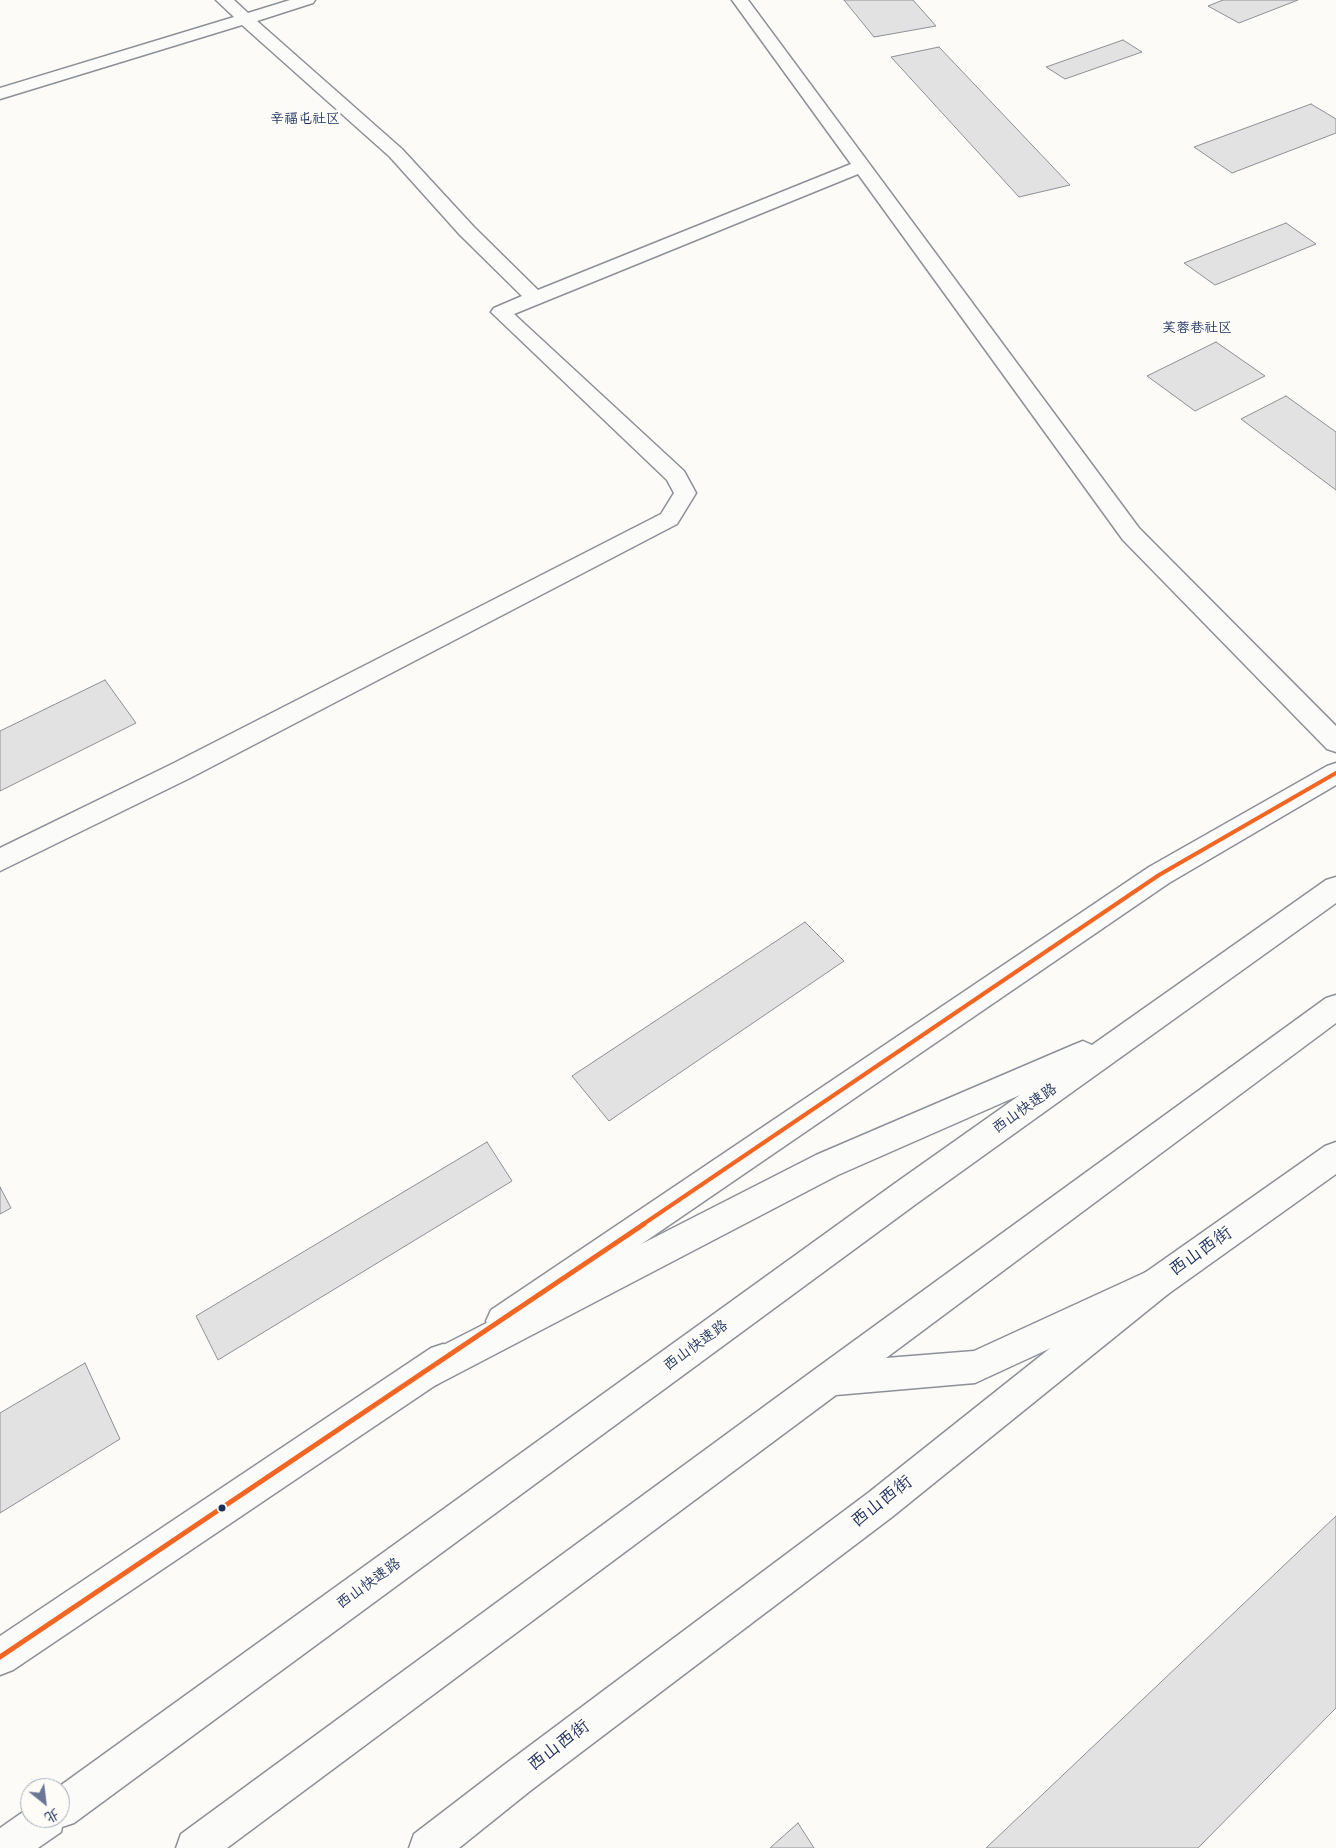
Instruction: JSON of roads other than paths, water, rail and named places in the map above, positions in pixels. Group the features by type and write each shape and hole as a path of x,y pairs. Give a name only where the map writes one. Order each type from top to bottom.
{"main road":[{"path":"224,0 396,153 467,231 535,298"},
{"path":"0,94 307,0"},
{"path":"740,0 1132,534 1336,742"},
{"path":"0,860 180,771 669,519 684,493 676,476 500,312 862,166"},
{"path":"0,1657 426,1372 1159,875 1336,773"},
{"name":"西山快速路","path":"70,1801 897,1200 1336,888"},
{"path":"195,1848 1336,1006"},
{"path":"426,1372 827,1165 1134,1032"},
{"name":"西山西街","path":"428,1848 517,1778 880,1505 1157,1283 1336,1156"},
{"path":"830,1379 974,1367 1157,1283"},
{"path":"5,1848 33,1828"}],"district":[{"name":"辛福屯社区","path":"305,119"},
{"name":"芙蓉巷社区","path":"1197,328"}]}
